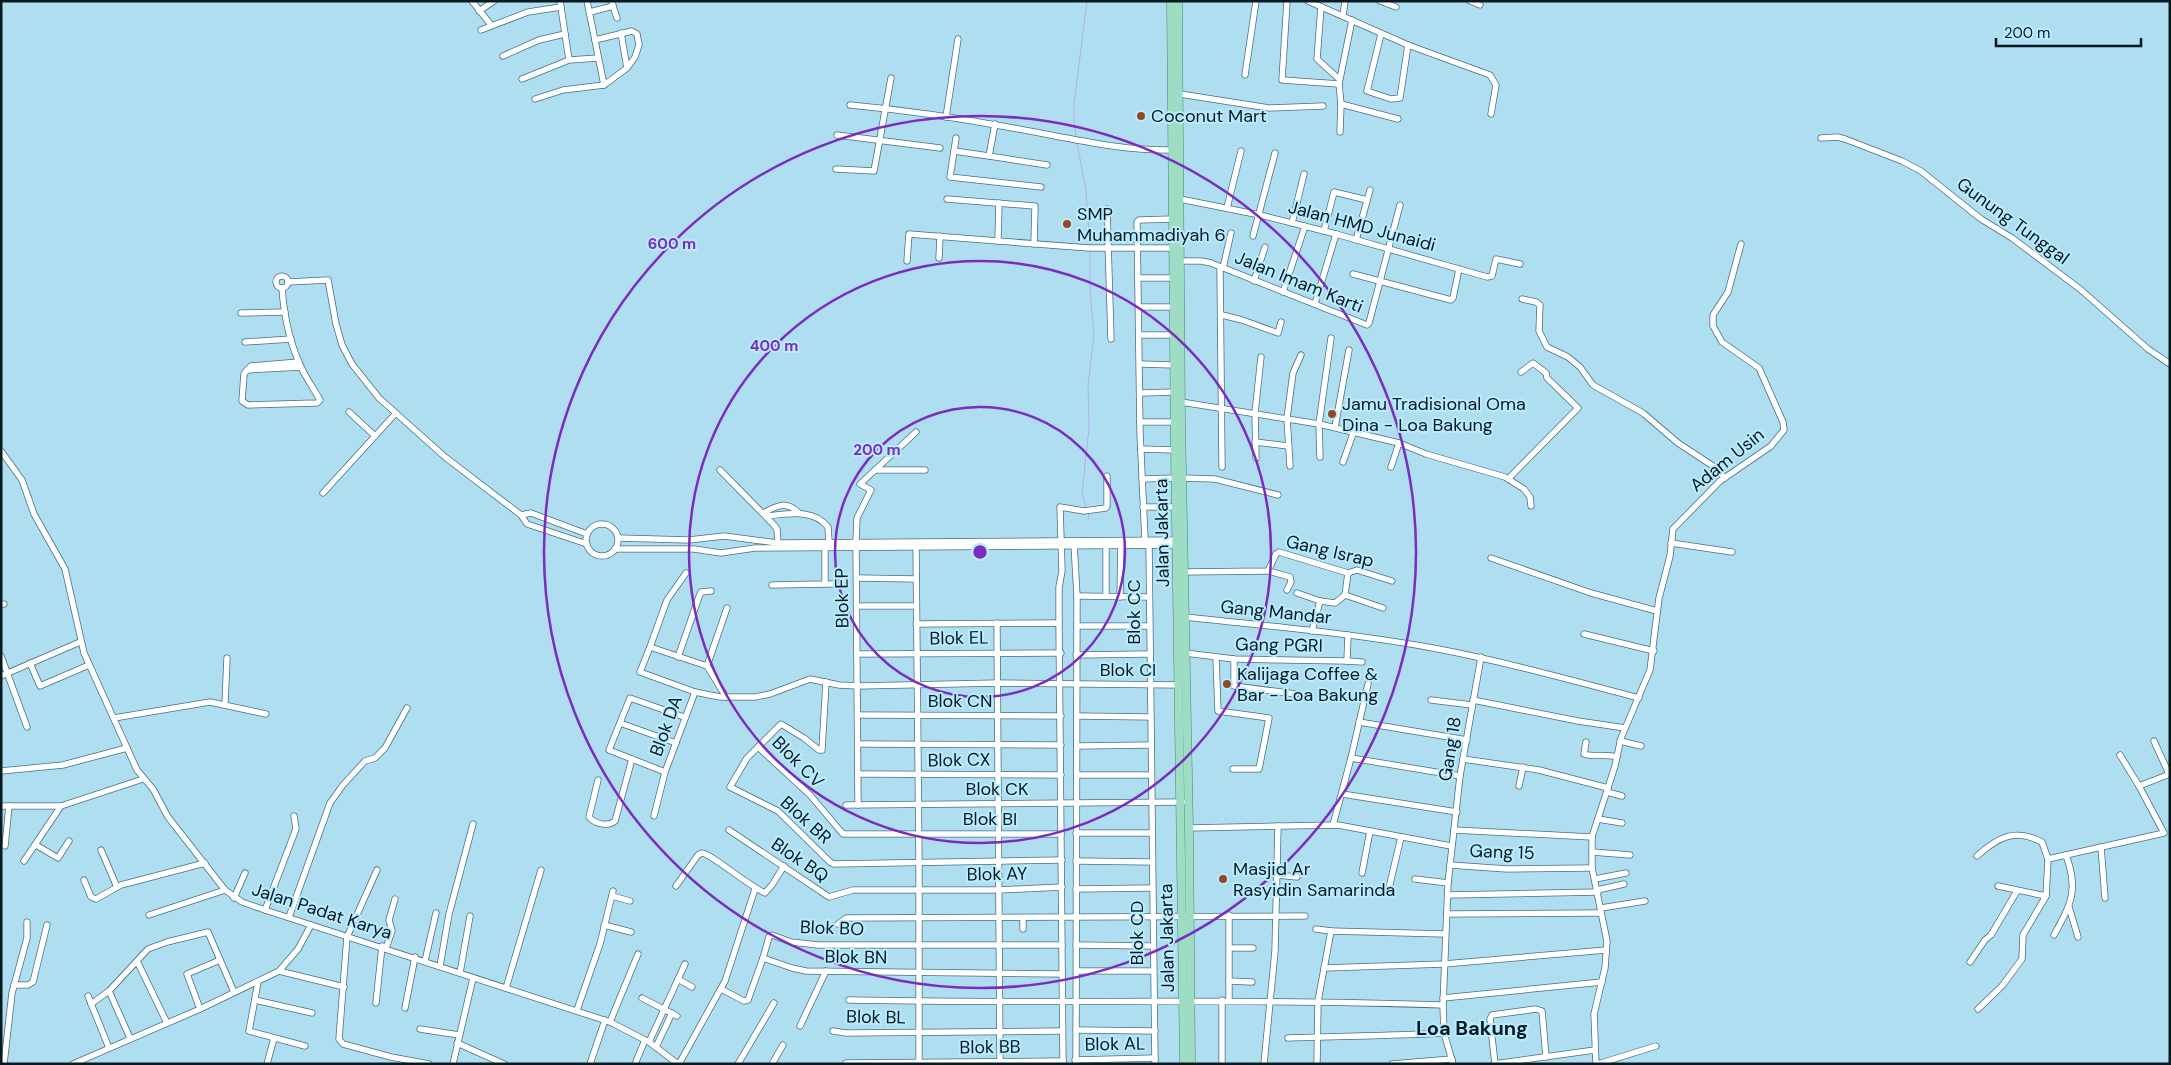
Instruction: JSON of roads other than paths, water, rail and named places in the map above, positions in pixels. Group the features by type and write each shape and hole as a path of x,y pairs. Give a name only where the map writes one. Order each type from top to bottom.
{"main road":[{"name":"Jalan Jakarta","path":"1171,1 1173,248 1178,261 1174,278 1175,450 1179,478 1177,507 1185,617 1185,653 1182,684"},
{"name":"Jalan Jakarta","path":"1178,1 1180,94 1178,261 1181,402 1179,478 1187,1000 1191,1064"},
{"name":"Jalan Jakarta","path":"1184,802 1189,828 1186,915"},
{"name":"Jalan Jakarta","path":"1184,1064 1187,1000"}],"street":[{"path":"491,25 475,5 494,1"},
{"path":"588,1 604,85"},
{"path":"1245,75 1256,1"},
{"path":"1287,1 1281,79 1284,82 1339,81"},
{"path":"1308,1 1408,45 1490,75 1496,85 1491,114"},
{"path":"1343,16 1346,1"},
{"path":"1380,1 1396,7"},
{"path":"1470,1 1480,5"},
{"path":"481,30 534,10 561,4 569,60"},
{"path":"590,12 613,4 617,18"},
{"path":"1321,7 1317,59 1339,81"},
{"path":"1340,132 1341,104 1339,81 1352,20"},
{"path":"535,99 563,90 604,85 627,68 635,57 639,46 636,32 620,33 595,40"},
{"path":"620,33 627,68"},
{"path":"503,56 539,40 565,34"},
{"path":"1381,34 1367,91 1391,99 1400,98 1408,45"},
{"path":"946,118 958,39"},
{"path":"522,79 569,60 598,58"},
{"path":"836,169 873,172 891,78"},
{"path":"1180,94 1268,108 1323,106"},
{"path":"1341,104 1398,119"},
{"path":"850,105 995,124 1078,140 1149,150 1172,150"},
{"path":"989,156 995,124"},
{"path":"837,135 940,148"},
{"name":"Gunung Tunggal","path":"1821,138 1838,137 1845,139 1902,161 1921,171 1981,219 2012,238 2080,289 2148,348 2170,364"},
{"path":"956,138 950,177 1041,187"},
{"path":"954,151 1047,165"},
{"path":"1227,208 1241,151"},
{"path":"1253,236 1275,153"},
{"path":"1292,223 1304,174"},
{"path":"1356,240 1370,190"},
{"path":"1324,231 1334,192 1367,200"},
{"path":"947,199 1036,206 1034,244"},
{"name":"Jalan HMD Junaidi","path":"1180,199 1305,226 1490,277 1496,259 1520,264"},
{"path":"998,241 999,203"},
{"name":"Jalan Imam Karti","path":"1178,261 1201,261 1222,267 1367,325 1400,205"},
{"path":"1107,208 1111,339"},
{"name":"Blok CC","path":"1149,684 1149,597 1140,432 1138,221 1173,219"},
{"path":"1283,292 1305,226"},
{"path":"1222,467 1222,267 1231,233"},
{"path":"907,261 909,234 1092,249 1173,248"},
{"path":"1315,304 1336,234"},
{"path":"939,258 940,236"},
{"name":"Adam Usin","path":"1597,1064 1594,1050 1594,1014 1605,968 1606,950 1605,923 1592,868 1592,837 1617,757 1620,740 1648,680 1654,651 1657,611 1675,527 1705,495 1725,478 1771,446 1782,433 1784,426 1759,368 1722,342 1713,326 1713,315 1728,292 1741,244"},
{"path":"1254,281 1265,247"},
{"path":"1353,274 1380,283 1451,300 1459,269"},
{"path":"282,288 276,285 276,279 284,276 288,282"},
{"path":"1139,278 1174,278"},
{"path":"282,288 288,282 328,280 342,345 352,364 379,398 445,457 521,515 527,524 587,544"},
{"path":"282,288 284,312 291,339 300,364 320,398 317,403 245,404 242,401 244,374 247,370 300,364"},
{"path":"1522,299 1536,302 1540,305 1539,331 1547,347 1568,357 1580,367 1593,385 1643,413 1678,443 1713,466 1725,478"},
{"path":"1139,307 1174,307"},
{"path":"241,313 284,312"},
{"path":"1222,315 1278,333 1281,322"},
{"path":"1140,335 1174,335"},
{"path":"1320,457 1318,424 1331,338"},
{"path":"245,342 291,339"},
{"path":"1335,427 1349,350"},
{"path":"1290,466 1288,418 1293,373 1302,355"},
{"path":"1256,458 1255,413 1261,357"},
{"path":"1508,479 1578,408 1547,378 1546,372 1533,362 1521,372"},
{"path":"1140,364 1175,365"},
{"path":"1141,393 1175,392"},
{"path":"1181,402 1288,418 1354,431 1398,443 1426,454 1491,472 1508,479 1524,489 1530,498 1531,506"},
{"path":"349,412 375,436"},
{"path":"322,493 396,414"},
{"path":"1140,422 1175,422"},
{"path":"1343,462 1354,431"},
{"path":"875,470 916,432"},
{"path":"1256,442 1288,446"},
{"path":"1391,467 1398,443"},
{"path":"1141,449 1175,450"},
{"name":"Jalan Padat Karya","path":"1,451 22,480 34,514 64,569 80,642 127,748 144,779 153,788 168,817 225,890 234,898 265,910 384,947 472,978 607,1021 647,1041 679,1064"},
{"path":"720,470 765,514 777,529 778,545"},
{"path":"875,470 924,470"},
{"name":"Blok EP","path":"858,805 856,545 858,518 871,490 860,484 875,470"},
{"path":"1076,1062 1074,1002 1077,971 1076,945 1062,887 1061,716 1076,655 1077,596 1060,507 1089,510 1104,509 1108,506 1107,476"},
{"path":"1142,479 1215,479 1278,495"},
{"path":"765,514 785,505 789,505 799,513"},
{"path":"1144,507 1177,507"},
{"path":"765,514 799,513 816,518 824,523 829,531 826,544 825,584"},
{"path":"521,515 531,514 587,534"},
{"path":"605,524 614,529 618,538 615,549 610,553 600,555 590,550 587,544 587,534 594,526 605,524"},
{"path":"618,538 689,540 724,536 778,545"},
{"path":"1068,543 1121,545 1147,542"},
{"path":"615,549 694,549 720,553 778,545 1180,542"},
{"path":"1063,1062 1062,945 1076,889 1074,803 1077,775 1077,716 1061,653 1059,623 1068,543"},
{"path":"1672,543 1732,552"},
{"path":"916,544 919,1063"},
{"path":"1106,545 1106,596"},
{"path":"1120,597 1121,545"},
{"name":"Gang Israp","path":"1183,572 1269,571 1276,554 1279,552 1348,573 1357,570 1392,581"},
{"path":"1491,558 1591,593 1657,611"},
{"path":"1269,571 1290,577 1291,582 1288,590"},
{"path":"686,573 667,600 640,672 695,692"},
{"path":"1297,593 1320,601 1335,603 1345,595 1348,573"},
{"path":"857,578 916,579"},
{"path":"772,585 839,584"},
{"path":"678,657 701,592 712,590"},
{"path":"1345,595 1383,608"},
{"path":"1077,596 1149,597"},
{"path":"1312,631 1320,601"},
{"path":"857,606 916,606"},
{"path":"707,666 727,608"},
{"name":"Gang Mandar","path":"1185,617 1365,637 1481,657 1639,698"},
{"path":"916,624 1059,623"},
{"path":"997,624 1000,834 1000,1063"},
{"path":"1077,626 1149,626"},
{"path":"1584,634 1654,651"},
{"name":"Gang PGRI","path":"1185,653 1234,659 1347,661 1348,635"},
{"path":"4,674 80,642"},
{"path":"650,647 707,666 726,697"},
{"name":"Blok EL","path":"858,654 1061,653"},
{"path":"1076,655 1149,654"},
{"path":"1,656 4,674 26,727"},
{"name":"Gang 18","path":"1453,1061 1444,1033 1442,1005 1448,883 1460,776 1481,657"},
{"path":"225,704 227,658"},
{"path":"1216,658 1218,711 1269,718 1258,770 1233,769"},
{"path":"1234,659 1234,686 1296,694"},
{"path":"1347,661 1362,662"},
{"path":"30,663 40,686 89,665"},
{"name":"Blok DA","path":"654,816 684,717 695,692 712,697 764,696 810,679 858,686 998,683"},
{"name":"Blok CV","path":"826,682 822,750 819,750 804,738 779,724 758,747 810,795 843,834"},
{"name":"Blok CI","path":"998,683 1068,685 1182,684"},
{"name":"Blok CD","path":"1149,684 1155,1061"},
{"path":"1333,825 1368,684"},
{"path":"666,772 609,750 630,698 684,717"},
{"path":"1432,700 1472,702 1625,728"},
{"path":"114,718 205,702 225,704 266,714"},
{"path":"288,917 330,803 343,785 365,761 375,758 385,748 406,708"},
{"name":"Blok CN","path":"858,716 1061,716"},
{"path":"1077,716 1150,717"},
{"path":"1359,722 1466,740"},
{"path":"620,724 676,743"},
{"path":"1620,740 1641,746"},
{"path":"1586,742 1584,754 1596,756 1607,754 1617,757"},
{"path":"2139,786 2170,774 2154,742"},
{"path":"858,744 1061,745"},
{"path":"1077,746 1151,745"},
{"name":"Blok BR","path":"758,747 747,758 730,787 778,811 830,862 834,864 919,862"},
{"path":"1,771 63,766 127,748"},
{"path":"2048,859 2167,832 2120,755"},
{"path":"1351,758 1460,776"},
{"path":"1463,759 1523,767 1607,790 1622,796"},
{"path":"598,780 589,817 593,821 613,824 632,760"},
{"path":"1519,786 1523,767"},
{"name":"Blok CX","path":"858,774 1061,775"},
{"path":"1077,775 1151,775"},
{"path":"1,806 62,806 144,779"},
{"path":"1342,794 1457,812"},
{"path":"1074,803 1184,802"},
{"name":"Blok CK","path":"846,805 1074,803"},
{"path":"5,846 9,806"},
{"path":"24,862 62,806"},
{"path":"265,910 296,829 294,816"},
{"path":"1598,819 1622,824"},
{"path":"440,966 449,914 472,824"},
{"path":"1189,828 1333,825 1452,846"},
{"path":"1264,1064 1276,916 1278,826"},
{"name":"Blok BQ","path":"730,830 830,897 853,890 918,889"},
{"path":"1454,830 1592,837"},
{"path":"1362,873 1370,831"},
{"path":"1076,833 1152,833"},
{"name":"Blok BI","path":"843,834 1061,834"},
{"path":"1977,856 1998,839 2021,835 2042,842 2048,859 2046,896 2023,935 2023,956 2019,964 1996,992 1978,1009"},
{"path":"1389,888 1401,837"},
{"path":"36,844 58,858 69,841"},
{"path":"2101,847 2106,898"},
{"path":"101,850 117,887"},
{"path":"1592,852 1630,856"},
{"path":"676,886 698,855 705,853 755,889 766,893 784,866"},
{"path":"2054,935 2069,907 2073,889 2072,871 2066,855"},
{"path":"919,862 1062,860"},
{"path":"1076,861 1152,862"},
{"path":"84,880 94,899 117,887 205,863"},
{"name":"Gang 15","path":"1450,865 1507,869 1592,868"},
{"path":"377,870 347,937 340,1042 387,1056 429,1064"},
{"path":"506,988 541,870"},
{"path":"1595,879 1626,873"},
{"path":"234,898 245,874"},
{"path":"1277,875 1297,876"},
{"path":"1415,879 1448,883"},
{"path":"1448,895 1598,891 1624,884"},
{"path":"1998,886 2046,896"},
{"name":"Blok AY","path":"918,889 999,890 1062,887"},
{"path":"1076,889 1152,888"},
{"path":"679,1064 721,989 755,889"},
{"path":"149,915 225,890"},
{"path":"1970,962 1985,940 1991,936 2017,891"},
{"path":"577,1010 594,963 612,893 630,901"},
{"path":"376,1003 384,947 392,932 389,920 395,900"},
{"path":"1447,914 1601,910 1646,901"},
{"path":"2069,907 2078,937"},
{"path":"425,961 436,913"},
{"path":"838,924 846,918 1023,918 1186,915 1305,916"},
{"path":"1222,1064 1229,981 1229,915"},
{"path":"460,973 470,916"},
{"path":"1023,918 1023,930"},
{"path":"4,1064 14,985 28,938 27,922"},
{"path":"14,985 28,985 33,982 47,925"},
{"path":"74,1064 200,1009 280,971 298,949 311,925"},
{"path":"604,925 631,932"},
{"path":"1316,929 1445,934"},
{"path":"1317,1064 1318,1001 1331,931"},
{"path":"91,1004 109,992 148,949 208,932 234,992"},
{"name":"Blok BO","path":"762,958 769,937 772,935 805,945 918,945"},
{"path":"918,945 1062,945"},
{"path":"1076,945 1152,946"},
{"path":"1230,948 1253,948"},
{"path":"1324,968 1444,964 1606,950"},
{"path":"590,1064 607,1021 638,954"},
{"path":"404,1008 415,958"},
{"path":"721,989 744,1001 749,999 762,958"},
{"name":"Blok BN","path":"762,958 806,971 1062,974"},
{"path":"200,1009 187,974 220,960"},
{"path":"137,961 168,1023"},
{"path":"635,1064 685,964"},
{"path":"280,971 344,987"},
{"path":"800,1026 826,971"},
{"path":"1077,971 1153,971"},
{"path":"453,1064 472,978"},
{"path":"678,980 692,987"},
{"path":"1229,981 1252,982"},
{"path":"258,982 250,1030 305,1046"},
{"path":"1443,998 1602,982"},
{"path":"109,992 130,1038"},
{"path":"88,996 109,1048"},
{"path":"642,998 675,1015 656,1047"},
{"path":"255,1000 312,1013"},
{"path":"849,1000 1063,1003 1226,1000 1442,1005"},
{"path":"738,1064 774,1003"},
{"path":"1546,1057 1542,1011 1536,1010 1490,1016 1495,1064 1546,1057 1594,1050"},
{"path":"420,1030 458,1035"},
{"path":"1076,1030 1155,1031"},
{"name":"Blok BL","path":"833,1031 846,1033 918,1033 1062,1031"},
{"path":"1288,1038 1444,1033"},
{"path":"267,1064 274,1038"},
{"path":"457,1043 504,1064"},
{"path":"772,1064 783,1045"},
{"path":"1597,1064 1656,1046"},
{"path":"87,1057 88,1064"},
{"name":"Blok AL","path":"1076,1062 1155,1061"},
{"path":"1392,1064 1453,1061"},
{"name":"Blok BB","path":"846,1063 1063,1062"}],"waterway":[{"path":"1076,137 1074,104 1087,1"},
{"path":"1077,143 1086,191 1090,246"},
{"path":"1087,509 1082,494 1089,427 1088,385 1094,335 1090,290 1090,250"},
{"path":"1088,520 1089,513"}],"place":[{"name":"Coconut Mart","path":"1141,116"},
{"name":"SMP Muhammadiyah 6","path":"1067,224"},
{"name":"Jamu Tradisional Oma Dina - Loa Bakung","path":"1332,414"},
{"name":"Kalijaga Coffee & Bar - Loa Bakung","path":"1227,684"},
{"name":"Masjid Ar Rasyidin Samarinda","path":"1223,879"}],"district":[{"name":"Loa Bakung","path":"1472,1028"}]}
